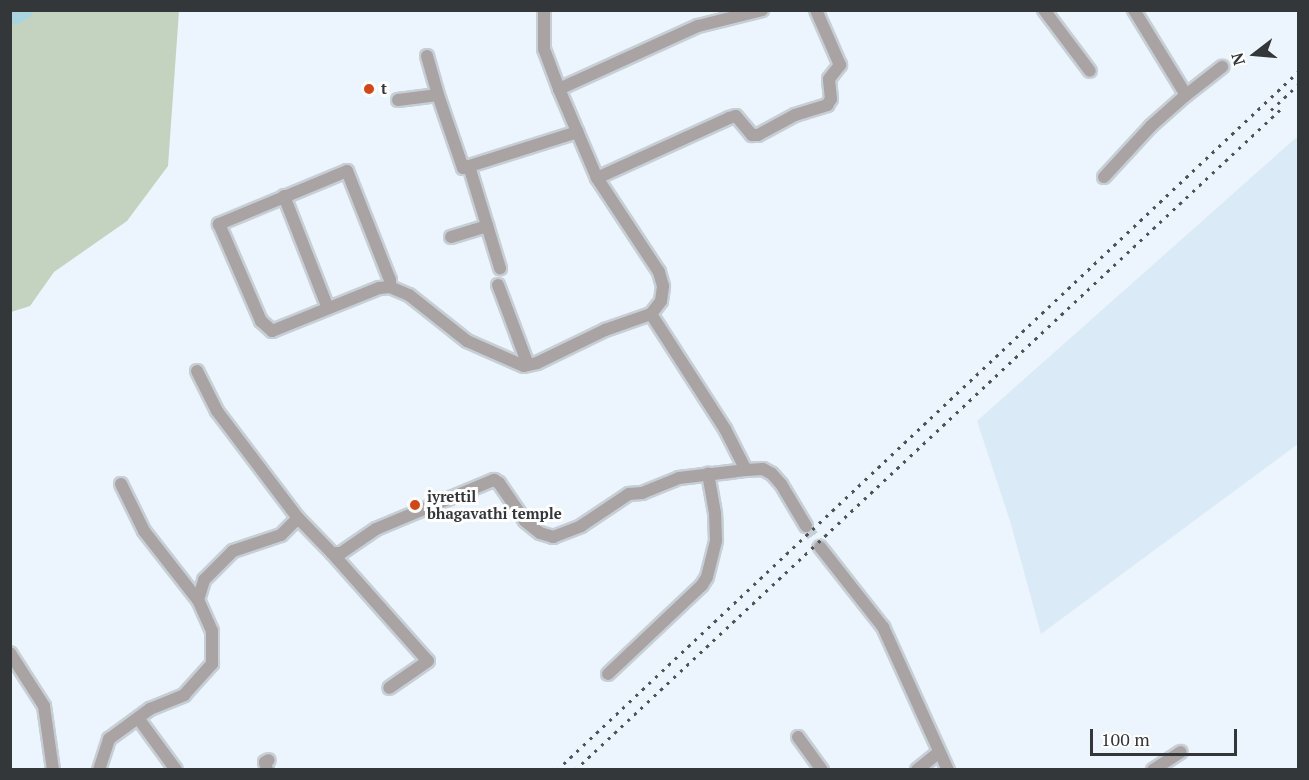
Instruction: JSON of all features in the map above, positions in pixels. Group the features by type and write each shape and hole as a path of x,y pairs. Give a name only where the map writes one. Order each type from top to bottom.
{"street":[{"path":"390,287 390,280 347,171 219,224 261,321 267,329 272,331 379,288 390,287 409,295 467,341 501,357 528,365 537,363 605,330 651,314 661,301 663,286 659,272 597,178 559,89 544,49 544,10"},
{"path":"559,89 698,26 762,10"},
{"path":"597,178 729,118 736,116 752,135 758,135 795,115 827,105 831,99 829,79 840,64 816,10"},
{"path":"1044,10 1090,71"},
{"path":"1134,10 1186,95"},
{"path":"427,56 463,168 577,132"},
{"path":"1104,177 1151,126 1222,67"},
{"path":"398,100 438,95"},
{"path":"469,166 500,268"},
{"path":"284,196 328,308"},
{"path":"451,237 487,226"},
{"path":"498,285 528,365"},
{"path":"651,314 725,429 746,470"},
{"path":"197,371 217,411 298,518 428,661 389,688"},
{"path":"332,553 341,553 376,529 494,480 499,483 525,521 540,533 553,537 581,526 629,494 642,493 679,478 763,469 772,474 781,484 806,526"},
{"path":"608,674 702,585 707,577 716,540 715,513 708,474"},
{"path":"99,770 109,740 150,709 184,695 212,664 212,631 198,600 144,531 121,484"},
{"path":"198,600 204,580 233,551 281,536 298,518"},
{"path":"820,547 883,627 948,770"},
{"path":"10,652 44,706 53,770"},
{"path":"138,718 176,770"},
{"path":"798,737 822,770"},
{"path":"1153,770 1181,752"},
{"path":"916,770 939,753"}],"shaded area":[{"path":"1298,136 1298,444 1041,634 1010,521 977,421"}],"green space":[{"path":"11,10 179,11 168,166 127,221 54,272 30,306 11,312"}],"waterway":[{"path":"16,15 24,10"}],"tunnel":[{"path":"806,526 820,547"}],"railway":[{"path":"557,770 1298,72"},
{"path":"1271,110 1298,85"},
{"path":"575,770 1283,107"}],"place":[{"name":"t","path":"369,89"},
{"name":"iyrettil bhagavathi temple","path":"415,505"}]}
